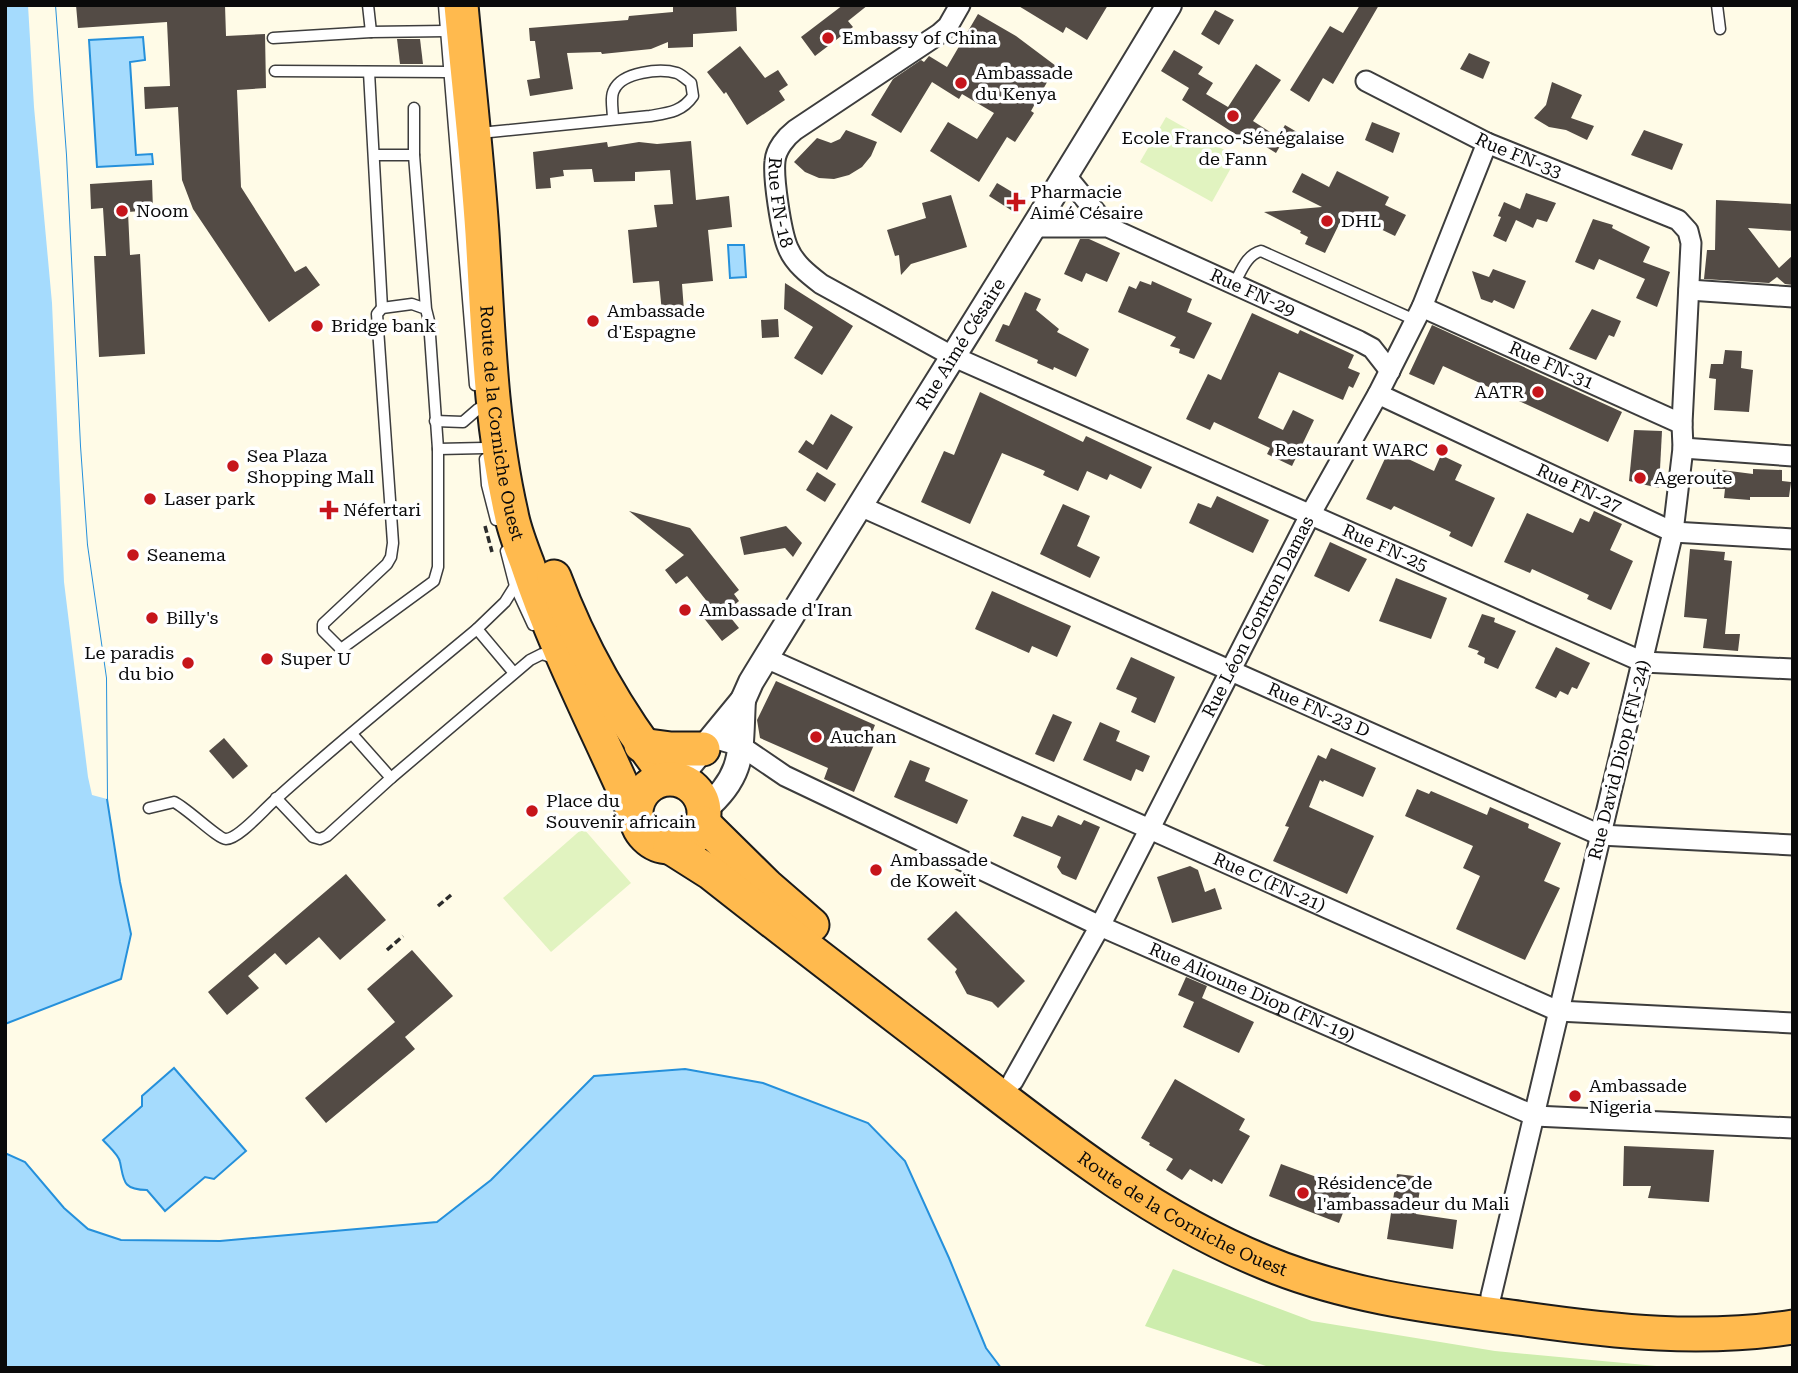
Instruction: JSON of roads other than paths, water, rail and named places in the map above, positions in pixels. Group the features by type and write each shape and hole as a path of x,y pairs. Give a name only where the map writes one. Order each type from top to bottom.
{"highway":[{"name":"Route de la Corniche Ouest","path":"479,5 509,372 516,437 525,485 538,532 564,604 594,667 641,745 673,779"},
{"name":"Route de la Corniche Ouest","path":"453,18 480,207 496,436 514,526 560,664 636,817"},
{"path":"641,745 671,749 708,744"},
{"path":"673,779 696,790 702,800 704,817 690,841 670,847 651,842 643,835 636,817 636,806 647,787 657,781 673,779"},
{"name":"Route de la Corniche Ouest","path":"704,817 797,913 1013,1081 1183,1203 1244,1233 1293,1253 1354,1272 1491,1296 1631,1313 1750,1311 1793,1306"},
{"name":"Route de la Corniche Ouest","path":"670,847 711,873 1033,1121 1121,1184 1172,1217 1263,1262 1312,1280 1360,1293 1416,1304 1614,1331 1683,1335 1793,1327"}],"street":[{"name":"Rue FN-18","path":"952,356 821,284 804,271 788,247 775,162 787,137 795,130 939,34 948,26 960,5"},
{"name":"Rue Aimé Césaire","path":"673,779 708,744 747,691 952,356 1067,177 1169,5"},
{"name":"Rue FN-33","path":"1366,80 1487,143 1678,220"},
{"name":"Rue Léon Gontron Damas","path":"1013,1081 1151,830 1310,515 1390,371 1418,313 1487,143"},
{"path":"1067,177 1108,227"},
{"name":"Rue David Diop (FN-24)","path":"1491,1296 1672,532 1683,448 1691,243 1688,231 1678,220"},
{"path":"1033,227 1108,227"},
{"name":"Rue FN-29","path":"1108,227 1372,348 1390,371"},
{"path":"1689,290 1793,297"},
{"name":"Rue FN-31","path":"1418,313 1682,424"},
{"name":"Rue FN-25","path":"952,356 1643,662 1793,669"},
{"name":"Rue FN-27","path":"1378,394 1672,532 1793,539"},
{"path":"1683,448 1793,456"},
{"name":"Rue FN-23 D","path":"860,506 1600,835 1793,845"},
{"name":"Rue C (FN-21)","path":"766,658 1559,1011 1793,1023"},
{"path":"704,817 738,768 747,691"},
{"name":"Rue Alioune Diop (FN-19)","path":"708,744 741,746 785,776 1100,926 1535,1116 1793,1128"}],"lane":[{"path":"368,5 371,32"},
{"path":"444,5 453,18 448,72 480,422"},
{"path":"1717,5 1720,29"},
{"path":"273,38 371,32 453,18"},
{"path":"275,71 448,72"},
{"path":"490,132 613,118 650,117 676,111 686,106 692,96 691,83 680,74 664,71 622,80 613,91 613,118"},
{"path":"369,72 376,155 382,308 377,314 393,543 387,564 323,624 323,631 343,649 433,581 437,575 438,449 414,155 414,108"},
{"path":"376,155 414,155"},
{"path":"1234,284 1247,260 1254,253 1261,251 1418,313"},
{"path":"382,308 412,304 426,309"},
{"path":"435,421 463,422 478,409"},
{"path":"482,435 487,485 515,586 560,664"},
{"path":"438,449 484,448"},
{"path":"149,808 174,802 201,820 218,836 226,839 236,836 276,798 477,629 505,602 515,586"},
{"path":"477,629 514,673"},
{"path":"276,798 313,837 320,839 327,836 391,778 536,656 542,654 560,664"},
{"path":"352,734 391,778"}],"water":[{"path":"5,5 55,5 66,155 87,545 106,678 107,799 131,934 121,979 5,1024"},
{"path":"143,37 145,60 130,62 136,155 152,154 153,164 97,167 89,40"},
{"path":"728,245 744,245 746,277 730,278"},
{"path":"174,1068 246,1151 214,1179 205,1177 165,1211 147,1190 133,1188 126,1183 119,1159 103,1140 142,1106 142,1096"},
{"path":"685,1069 763,1083 868,1123 905,1161 986,1348 1001,1368 5,1368 5,1153 25,1162 64,1208 88,1229 121,1240 220,1241 437,1222 491,1180 594,1076"}],"place":[{"name":"Embassy of China","path":"828,38"},
{"name":"Ambassade du Kenya","path":"961,83"},
{"name":"Ecole Franco-Sénégalaise de Fann","path":"1233,116"},
{"name":"Pharmacie Aimé Césaire","path":"1016,202"},
{"name":"Noom","path":"122,211"},
{"name":"DHL","path":"1327,221"},
{"name":"Ambassade d'Espagne","path":"593,321"},
{"name":"Bridge bank","path":"317,326"},
{"name":"AATR","path":"1538,392"},
{"name":"Restaurant WARC","path":"1442,450"},
{"name":"Sea Plaza Shopping Mall","path":"233,466"},
{"name":"Ageroute","path":"1640,478"},
{"name":"Laser park","path":"150,499"},
{"name":"Néfertari","path":"329,510"},
{"name":"Seanema","path":"133,555"},
{"name":"Ambassade d'Iran","path":"685,610"},
{"name":"Billy's","path":"152,618"},
{"name":"Super U","path":"267,659"},
{"name":"Le paradis du bio","path":"188,663"},
{"name":"Auchan","path":"816,737"},
{"name":"Place du Souvenir africain","path":"532,811"},
{"name":"Ambassade de Koweït","path":"876,870"},
{"name":"Ambassade Nigeria","path":"1575,1096"},
{"name":"Résidence de l'ambassadeur du Mali","path":"1303,1193"}]}
